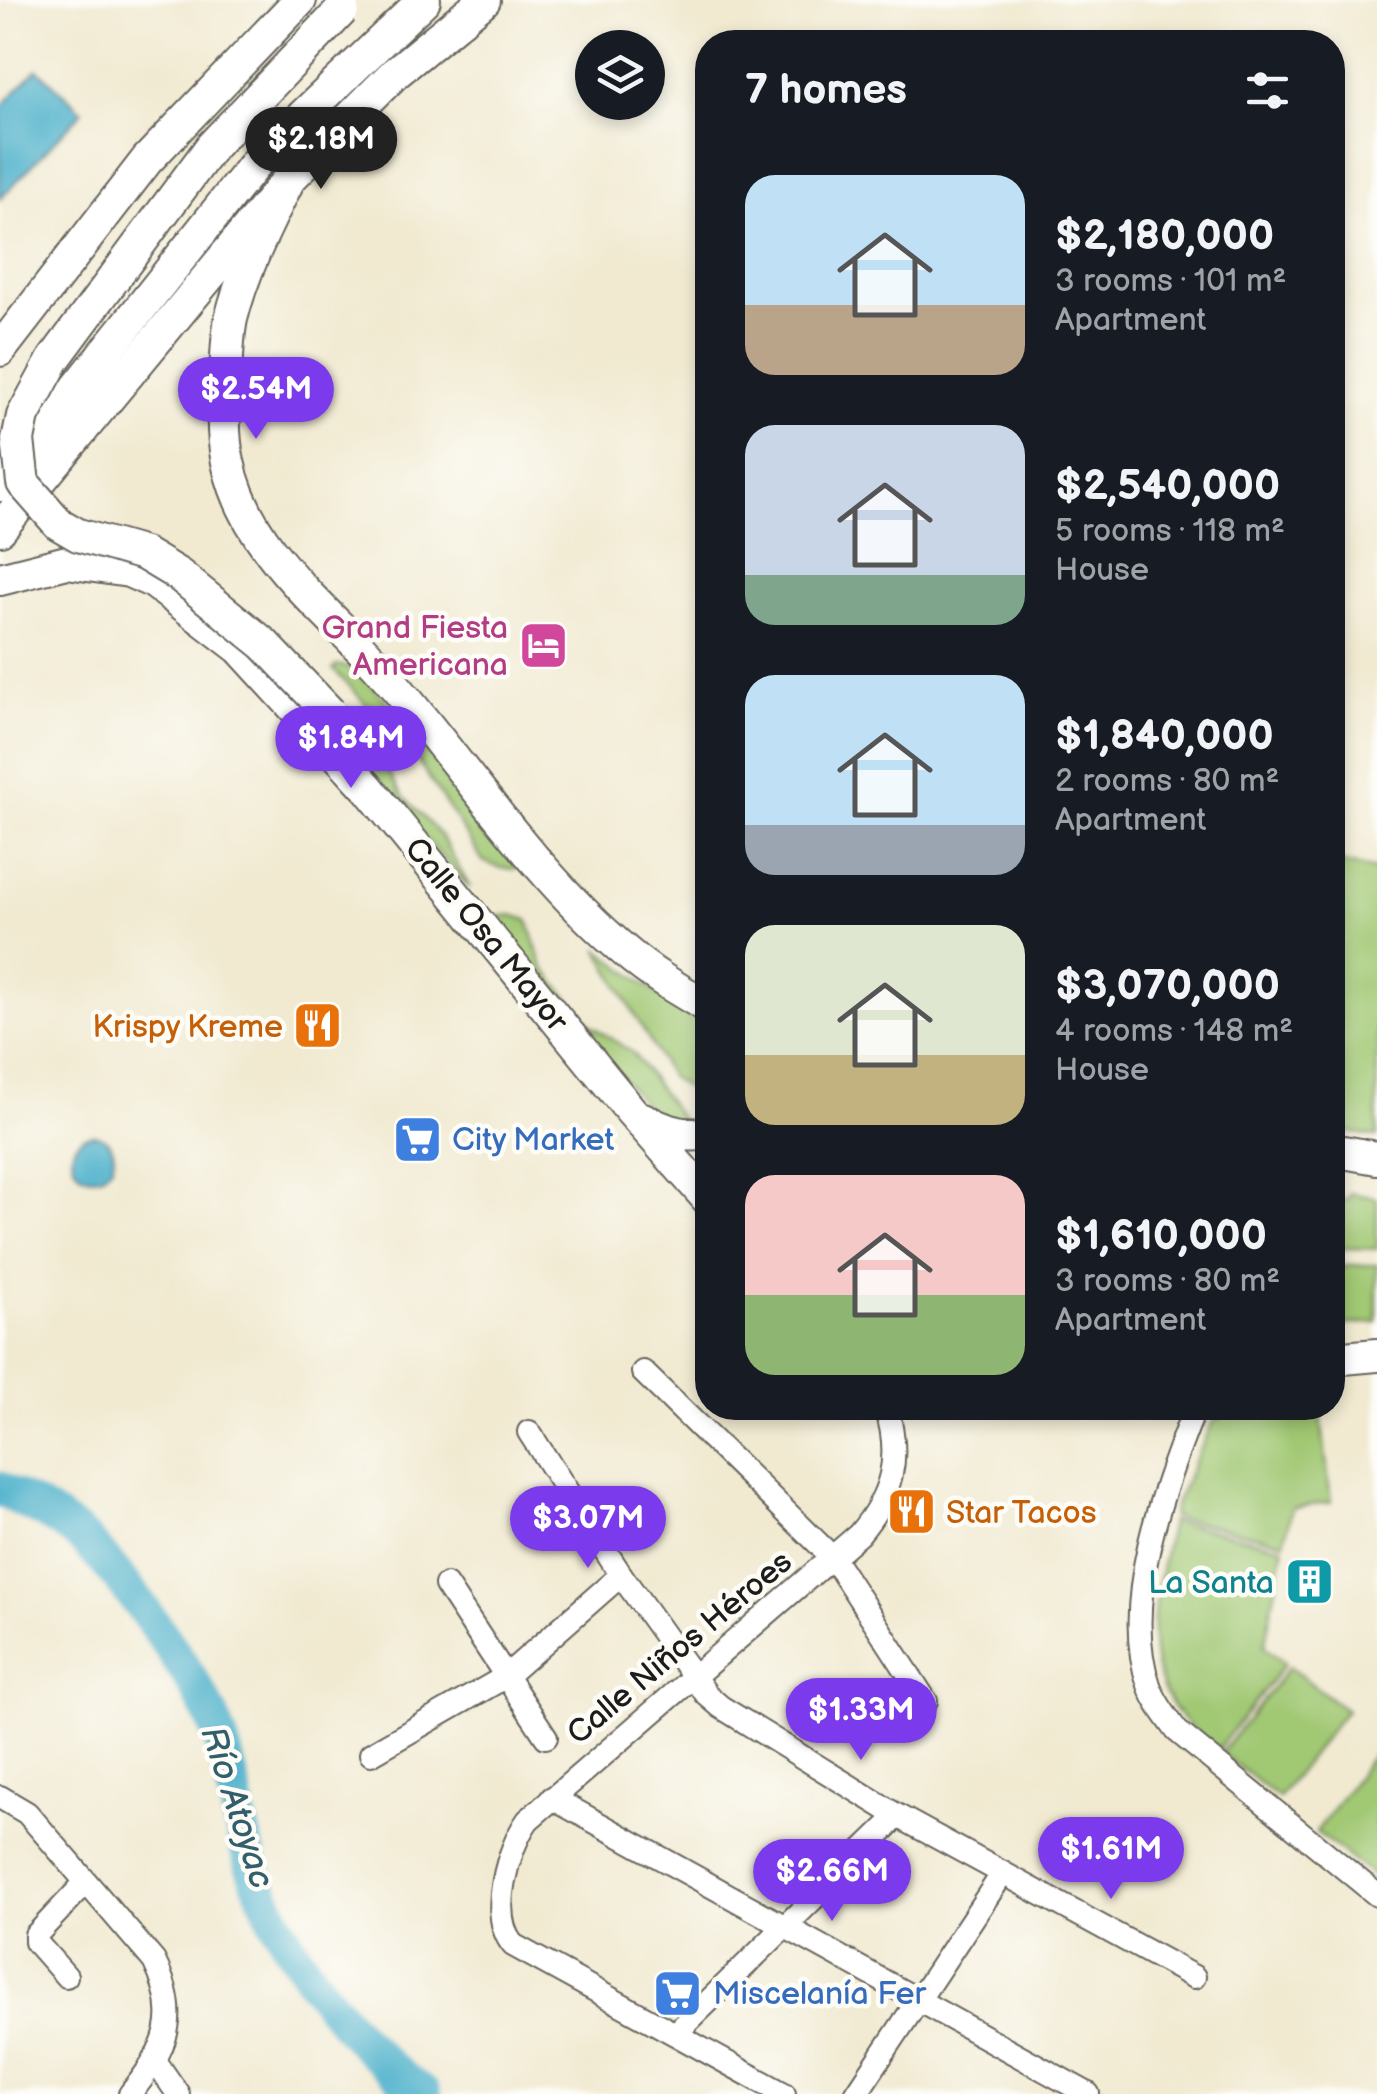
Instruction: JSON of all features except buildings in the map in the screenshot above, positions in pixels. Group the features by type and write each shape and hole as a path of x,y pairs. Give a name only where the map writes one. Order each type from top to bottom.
{"main road":[{"path":"0,350 147,160 300,0"},
{"path":"0,486 262,155 424,0"},
{"path":"0,529 289,179 394,74 484,0"},
{"path":"345,5 212,146 54,359 24,416 18,440 23,483 59,524 78,535 144,554 180,575 264,644 330,713 397,801 415,845"},
{"path":"289,179 254,250 231,320 222,413 226,452 252,526 270,554 382,672 537,860 597,924 662,980 695,1000"},
{"name":"Calle Osa Mayor","path":"0,579 67,562 129,571 154,582 258,664 415,845 695,1184"},
{"path":"631,1111 666,1131 695,1134"},
{"path":"1345,1152 1377,1158"},
{"path":"1345,1358 1377,1354"}],"street":[{"path":"643,1372 833,1558 926,1701"},
{"name":"Calle Niños Héroes","path":"676,2033 512,1945 504,1934 506,1862 514,1838 552,1798 833,1558 875,1516 894,1475 896,1457 888,1420"},
{"path":"1191,1420 1164,1494 1141,1598 1140,1636 1148,1684 1176,1731 1377,1895"},
{"path":"529,1432 621,1575 720,1708 898,1816 1194,1976"},
{"path":"371,1754 505,1677 621,1575"},
{"path":"446,1585 546,1737"},
{"path":"0,1798 27,1813 82,1885 154,1961 165,1982 169,2005 167,2031 156,2062 130,2094"},
{"path":"552,1798 1088,2094"},
{"path":"784,2094 676,2033 898,1816"},
{"path":"856,2094 1003,1873"},
{"path":"66,1976 36,1942 36,1934 82,1885"},
{"path":"156,2062 178,2094"}],"green space":[{"path":"336,665 359,669 524,864 509,869 483,861 414,755 333,669"},
{"path":"312,675 360,723 402,795 441,836 470,888 310,712"},
{"path":"1345,863 1377,870 1377,1137 1345,1131"},
{"path":"512,915 528,920 543,967 591,1025 633,1053 685,1125 661,1124 485,918"},
{"path":"598,949 695,1018 695,1094 670,1077"},
{"path":"1350,1193 1377,1198 1377,1249 1345,1248"},
{"path":"1377,1265 1377,1322 1345,1325 1345,1267"},
{"path":"1321,1420 1331,1502 1292,1508 1284,1542 1172,1517 1213,1422"},
{"path":"1171,1521 1284,1547 1264,1647 1285,1663 1218,1749 1187,1724 1159,1678 1153,1627"},
{"path":"1289,1667 1346,1710 1278,1798 1221,1753"},
{"path":"1377,1749 1377,1879 1316,1832"}],"water":[{"path":"37,69 83,111 0,199 0,108"},
{"path":"93,1135 108,1141 114,1156 108,1171 93,1177 78,1171 72,1156 78,1141"}],"waterway":[{"name":"Río Atoyac","path":"0,1489 79,1535 155,1625 216,1726 252,1866 281,1930 345,2022 397,2074 424,2094"}],"place":[{"name":"Grand Fiesta Americana","path":"543,645"},
{"name":"Krispy Kreme","path":"318,1026"},
{"name":"City Market","path":"417,1139"},
{"name":"Star Tacos","path":"911,1512"},
{"name":"La Santa","path":"1309,1582"},
{"name":"Miscelanía Fer","path":"678,1993"}]}
